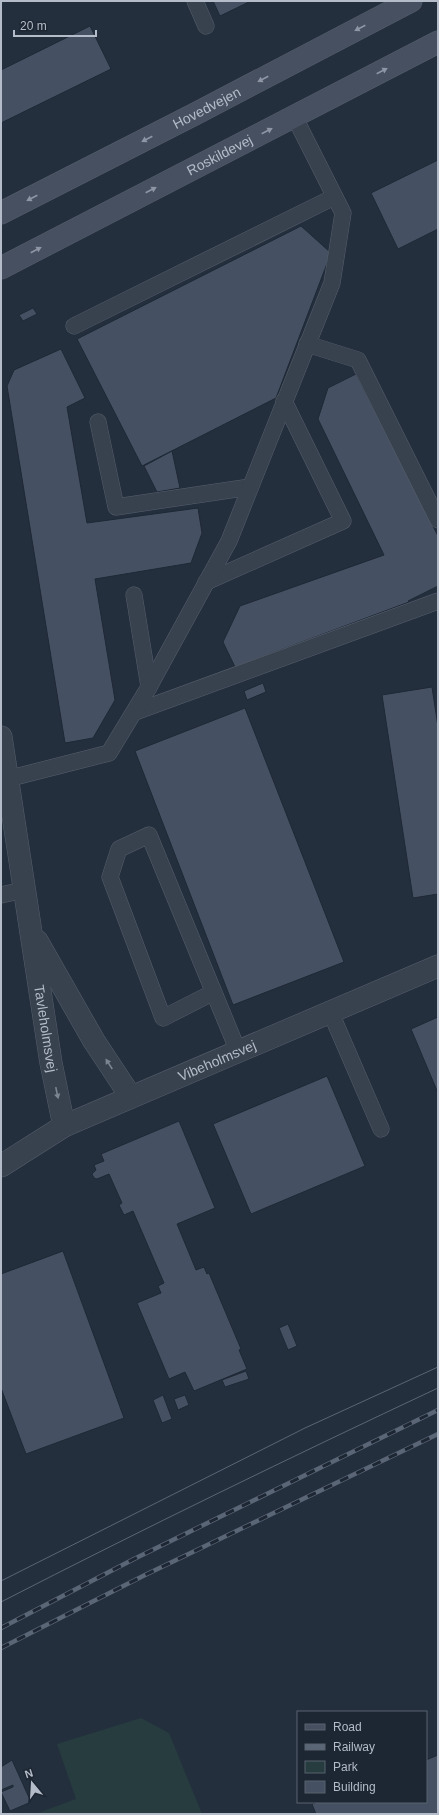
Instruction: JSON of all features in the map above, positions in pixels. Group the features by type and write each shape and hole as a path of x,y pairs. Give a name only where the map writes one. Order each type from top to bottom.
{"main road":[{"name":"Hovedvejen","path":"1,213 411,1"},
{"name":"Roskildevej","path":"1,268 438,42"}],"street":[{"name":"Tavleholmsvej","path":"1,737 51,1062 64,1126"},
{"name":"Tavleholmsvej","path":"30,930 94,1041 131,1097"},
{"name":"Vibeholmsvej","path":"1,1166 64,1126 438,966"}],"lane":[{"path":"195,1 206,26"},
{"path":"8,778 109,753 135,712 228,541 332,283 342,213 294,116"},
{"path":"74,326 334,197"},
{"path":"307,344 358,360 438,520"},
{"path":"206,582 343,521 284,401"},
{"path":"98,422 116,507 250,487"},
{"path":"134,595 149,687"},
{"path":"135,712 438,601"},
{"path":"214,992 163,1018 110,877 119,848 149,835 214,992 238,1051"},
{"path":"1,894 24,890"},
{"path":"330,1011 381,1129"}],"green space":[{"path":"141,1718 169,1733 202,1814 35,1814 76,1799 57,1744"}],"building":[{"path":"213,1 251,1 220,16"},
{"path":"90,26 111,69 1,123 1,70"},
{"path":"438,160 438,229 398,249 371,193"},
{"path":"301,226 331,253 276,398 142,466 77,339"},
{"path":"33,308 37,314 23,321 19,315"},
{"path":"61,349 85,398 67,407 87,523 198,508 202,533 191,563 95,579 115,700 93,738 65,743 7,386 14,370"},
{"path":"356,374 438,536 438,586 408,601 409,602 235,667 223,642 240,606 384,555 318,419 328,388"},
{"path":"172,451 180,488 157,492 144,466"},
{"path":"263,683 266,692 247,700 244,691"},
{"path":"432,687 438,727 438,894 413,898 382,695"},
{"path":"245,708 344,962 233,1005 135,751"},
{"path":"438,1017 438,1093 411,1029"},
{"path":"327,1076 365,1166 251,1214 213,1124"},
{"path":"179,1121 215,1208 177,1224 196,1270 204,1267 207,1274 209,1273 241,1349 239,1350 247,1369 194,1391 185,1372 169,1379 137,1303 161,1293 158,1286 164,1283 133,1211 124,1215 119,1205 122,1203 109,1174 97,1179 94,1178 92,1174 96,1170 94,1165 104,1161 101,1154"},
{"path":"63,1251 124,1418 26,1454 1,1388 1,1274"},
{"path":"288,1324 297,1346 288,1350 279,1328"},
{"path":"246,1371 249,1379 225,1387 222,1380"},
{"path":"163,1395 172,1419 162,1423 153,1400"},
{"path":"185,1395 189,1405 178,1410 174,1399"},
{"path":"438,1755 438,1814 316,1814 312,1804 315,1803 427,1803 427,1760"},
{"path":"12,1760 31,1802 10,1811 1,1792 13,1787 13,1785 1,1790 1,1767"}],"tram line":[{"path":"1,1581 305,1428 438,1367"},
{"path":"1,1602 218,1493 438,1388"}],"railway":[{"path":"1,1628 134,1559 438,1410"},
{"path":"1,1648 145,1575 438,1434"}]}
